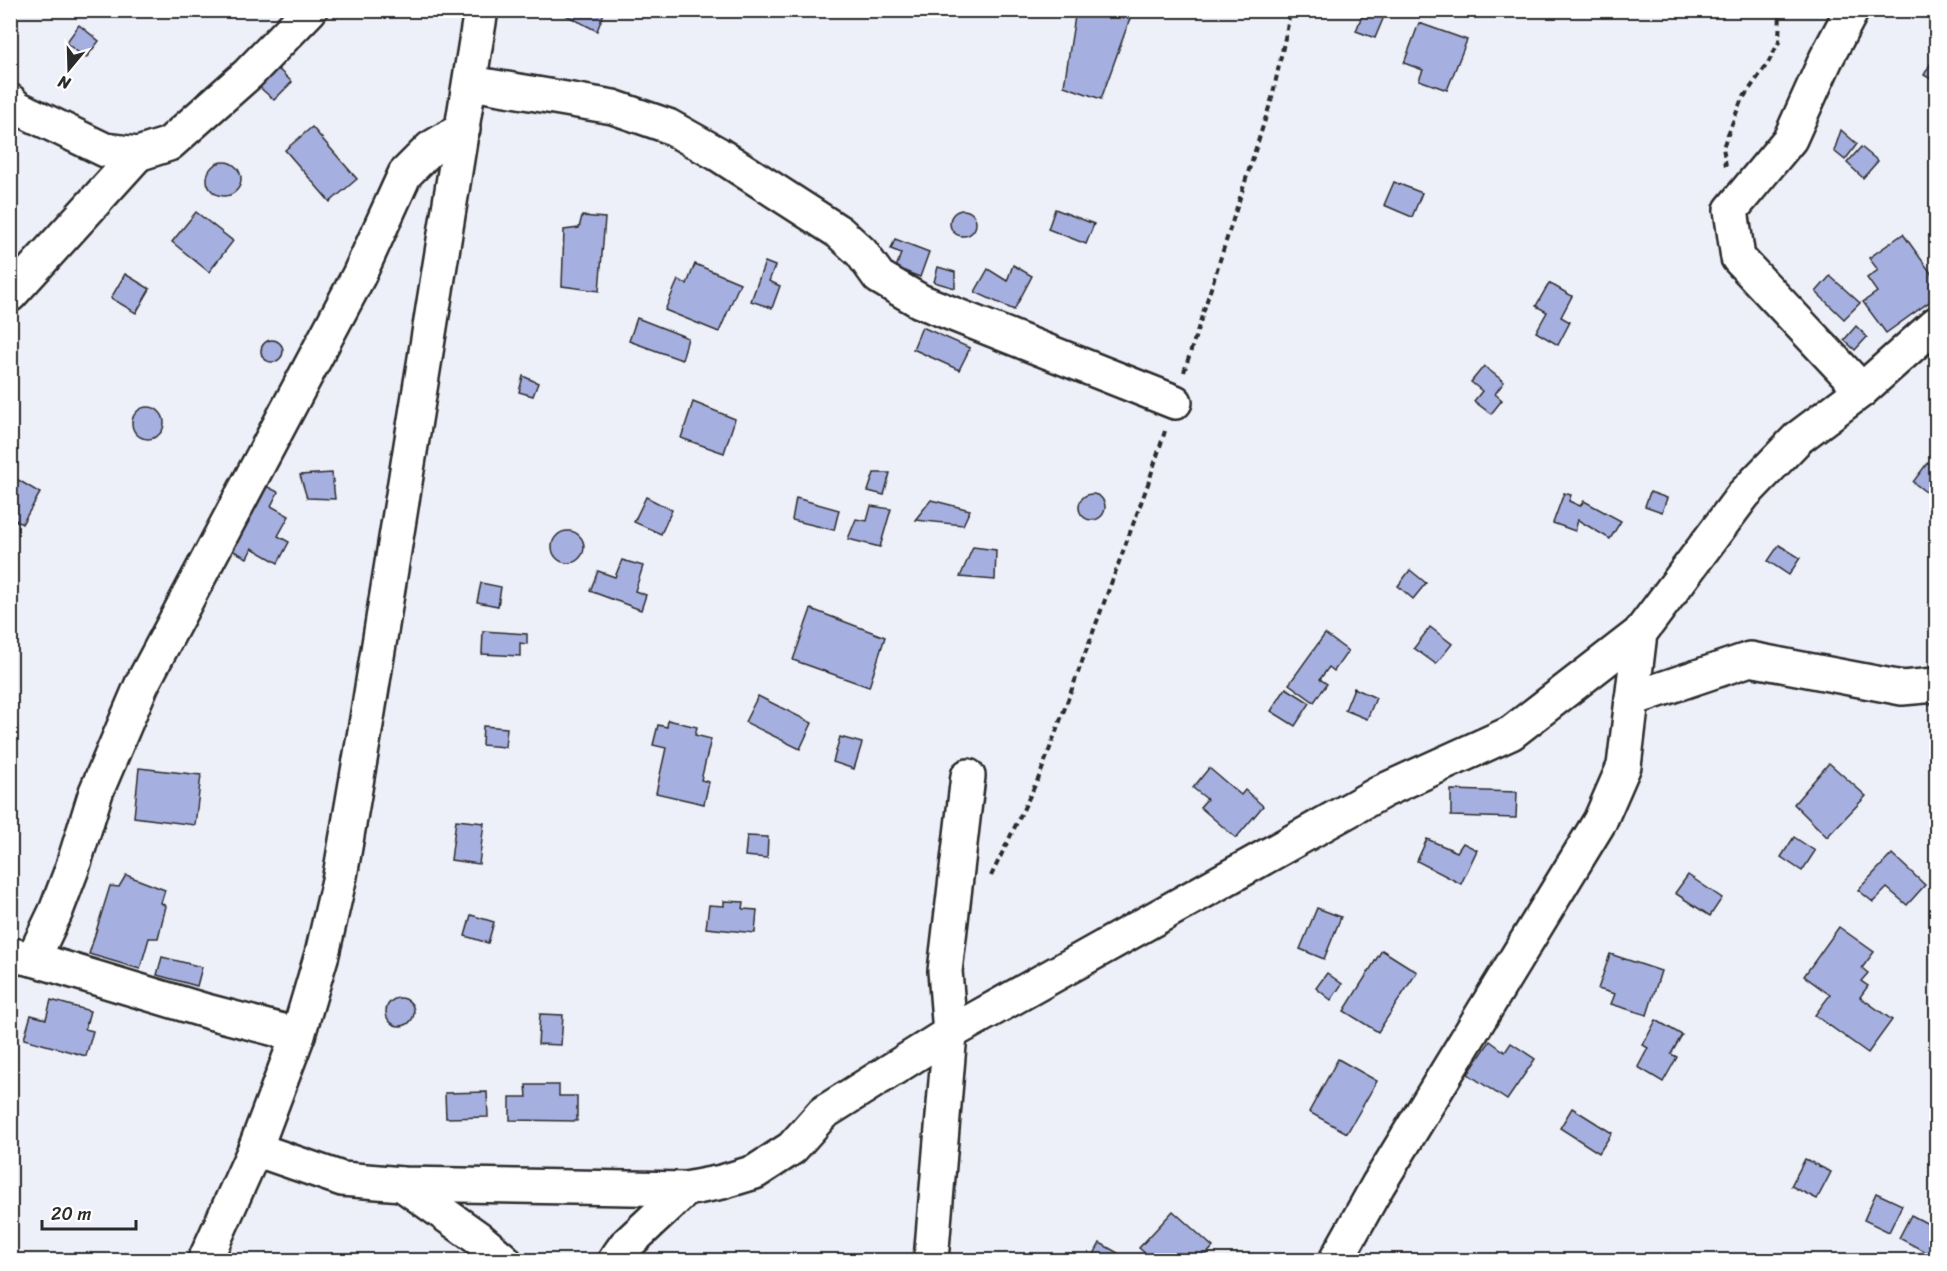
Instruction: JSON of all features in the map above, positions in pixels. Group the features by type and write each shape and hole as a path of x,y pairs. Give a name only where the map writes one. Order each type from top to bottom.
{"street":[{"path":"10,101 16,107 105,150 138,154 168,144 248,74 310,10"},
{"path":"1852,10 1826,58 1790,140 1731,210 1738,258 1862,390"},
{"path":"205,1260 255,1149 298,1035 322,954 340,876 471,82 475,18"},
{"path":"471,82 613,107 668,126 718,154 839,232 861,252 879,277 910,295 1175,402"},
{"path":"298,1035 22,957 56,911 72,870 96,792 142,684 359,275 405,174 431,148 463,129"},
{"path":"10,295 138,154"},
{"path":"255,1149 342,1179 402,1184 686,1189 722,1182 755,1172 792,1148 823,1113 950,1033 1383,791 1511,733 1640,633 1744,494 1798,438 1862,390 1936,324"},
{"path":"1336,1260 1378,1185 1600,821 1624,766 1640,633"},
{"path":"1632,699 1750,658 1902,688 1936,685"},
{"path":"932,1260 950,1033 945,971 968,776"},
{"path":"402,1184 478,1238 504,1260"},
{"path":"615,1260 624,1246 686,1189"}],"path":[{"path":"990,878 1040,775 1148,484 1272,98 1291,10"},
{"path":"1731,210 1723,147 1741,101 1768,63 1779,42 1780,10"}],"building":[{"path":"556,10 605,10 597,31"},
{"path":"1076,10 1133,10 1101,99 1064,86"},
{"path":"1364,10 1385,14 1375,38 1356,31"},
{"path":"1419,23 1467,40 1447,90 1419,80 1423,70 1404,63"},
{"path":"79,25 99,41 86,58 66,43"},
{"path":"1936,54 1936,82 1924,75"},
{"path":"275,66 292,82 274,100 257,85"},
{"path":"312,127 357,179 330,202 285,150"},
{"path":"1841,130 1857,144 1845,160 1834,151"},
{"path":"1861,147 1878,161 1863,178 1847,163"},
{"path":"224,162 236,167 241,179 236,191 224,196 212,191 207,179 212,167"},
{"path":"1394,182 1422,193 1412,217 1384,205"},
{"path":"1055,209 1094,224 1086,244 1048,229"},
{"path":"963,210 972,214 976,223 972,232 963,236 954,232 950,223 954,214"},
{"path":"196,212 233,241 209,272 172,242"},
{"path":"582,216 605,218 599,291 562,286 564,230 579,228"},
{"path":"1903,234 1936,280 1936,297 1886,333 1863,302 1877,292 1867,278 1878,270 1869,258"},
{"path":"895,239 929,252 920,277 896,268 901,253 891,249"},
{"path":"765,262 775,266 769,281 780,286 772,308 751,301"},
{"path":"695,264 740,283 719,332 665,310 678,280 687,284"},
{"path":"1013,265 1032,276 1014,310 975,292 988,269 1007,281"},
{"path":"938,267 955,272 955,288 934,282"},
{"path":"125,274 150,289 136,313 111,298"},
{"path":"1830,276 1860,303 1844,319 1816,292"},
{"path":"1549,283 1572,296 1561,317 1570,322 1558,345 1536,332 1547,312 1536,306"},
{"path":"637,318 688,338 682,360 629,341"},
{"path":"1856,326 1867,337 1855,350 1844,340"},
{"path":"922,327 970,348 959,370 913,349"},
{"path":"272,340 282,347 283,351 276,361 272,362 262,355 261,351 268,341"},
{"path":"1484,366 1504,382 1495,394 1502,400 1491,414 1474,401 1482,391 1471,382"},
{"path":"523,376 538,383 533,396 519,392"},
{"path":"693,402 735,419 724,453 681,438"},
{"path":"148,407 159,412 164,423 159,434 148,439 137,434 132,423 137,412"},
{"path":"1928,462 1936,469 1936,488 1931,496 1913,482"},
{"path":"332,473 335,499 307,498 300,475"},
{"path":"874,473 890,473 884,495 868,491"},
{"path":"10,475 40,493 22,524 10,517"},
{"path":"260,483 278,492 271,506 289,516 278,536 289,542 278,563 252,548 247,558 226,547"},
{"path":"1650,492 1667,498 1662,512 1645,506"},
{"path":"1564,493 1571,495 1569,501 1580,506 1584,501 1621,521 1610,539 1578,520 1575,531 1553,523"},
{"path":"1092,494 1101,498 1105,507 1101,516 1092,520 1083,516 1079,507 1083,498"},
{"path":"646,497 672,510 661,534 634,522"},
{"path":"796,498 839,510 834,530 792,520"},
{"path":"931,500 970,510 963,525 915,520"},
{"path":"871,506 891,509 880,547 848,539 856,519 867,521"},
{"path":"568,531 579,536 584,547 579,558 568,563 557,558 552,547 557,536"},
{"path":"1779,545 1800,558 1789,575 1768,561"},
{"path":"973,547 996,550 995,580 960,577"},
{"path":"622,560 643,566 635,591 646,595 641,610 590,591 598,571 615,577"},
{"path":"1410,570 1426,583 1413,599 1398,586"},
{"path":"481,583 501,587 498,606 477,602"},
{"path":"811,609 885,637 869,687 793,660"},
{"path":"1430,627 1452,644 1436,664 1414,648"},
{"path":"483,631 527,634 527,644 520,643 520,656 482,654"},
{"path":"1325,634 1348,651 1334,671 1329,667 1320,679 1327,684 1314,702 1289,684"},
{"path":"1286,688 1310,703 1295,726 1271,711"},
{"path":"1354,688 1376,698 1367,719 1345,710"},
{"path":"758,696 812,723 800,749 745,722"},
{"path":"668,720 697,727 695,735 711,739 701,780 709,782 704,804 656,793 666,748 653,745 658,725 667,727"},
{"path":"483,726 507,728 505,747 482,745"},
{"path":"840,737 862,743 854,769 833,762"},
{"path":"1829,763 1866,796 1827,837 1794,804"},
{"path":"139,768 201,775 195,825 134,817"},
{"path":"1209,768 1241,795 1245,790 1263,806 1236,838 1200,807 1207,799 1193,788"},
{"path":"1451,790 1517,792 1516,818 1451,816"},
{"path":"456,820 484,823 479,864 451,860"},
{"path":"747,836 768,837 767,858 745,856"},
{"path":"1794,837 1815,851 1802,871 1781,857"},
{"path":"1427,839 1457,852 1463,843 1477,850 1461,884 1417,861"},
{"path":"1892,854 1925,885 1907,905 1887,888 1873,902 1858,890"},
{"path":"126,875 165,890 161,903 166,906 158,938 149,938 140,969 89,954 110,886 119,887"},
{"path":"1688,875 1722,898 1710,916 1675,893"},
{"path":"724,901 744,902 743,909 757,910 755,933 706,928 709,905 724,906"},
{"path":"1317,908 1341,917 1324,959 1300,949"},
{"path":"471,915 494,922 488,943 465,936"},
{"path":"1839,927 1874,952 1862,968 1868,973 1861,981 1868,986 1860,997 1892,1020 1868,1053 1815,1015 1830,995 1804,976"},
{"path":"1382,950 1417,972 1378,1032 1344,1011"},
{"path":"1610,954 1661,971 1647,1015 1611,1004 1615,994 1598,989"},
{"path":"162,957 202,967 197,986 157,975"},
{"path":"1327,973 1342,984 1331,1000 1316,988"},
{"path":"400,998 410,1002 414,1012 410,1022 400,1026 390,1022 386,1012 390,1002"},
{"path":"51,1000 90,1011 85,1029 93,1031 86,1056 24,1039 31,1015 46,1019"},
{"path":"540,1014 563,1015 561,1045 538,1044"},
{"path":"1656,1020 1682,1035 1671,1054 1677,1057 1663,1082 1638,1067 1648,1048 1643,1045"},
{"path":"1490,1041 1505,1052 1511,1043 1535,1059 1507,1100 1468,1074"},
{"path":"1338,1059 1377,1081 1347,1133 1309,1112"},
{"path":"526,1085 559,1085 559,1096 577,1096 577,1121 510,1120 510,1097 527,1097"},
{"path":"487,1092 488,1117 446,1118 445,1093"},
{"path":"1572,1108 1612,1133 1599,1153 1560,1128"},
{"path":"1805,1159 1831,1172 1817,1199 1791,1186"},
{"path":"1876,1193 1902,1205 1889,1232 1864,1220"},
{"path":"1173,1211 1213,1247 1201,1260 1153,1260 1139,1248"},
{"path":"1911,1215 1936,1228 1936,1260 1922,1260 1926,1252 1899,1238"},
{"path":"1100,1243 1118,1253 1114,1260 1091,1260"}]}
